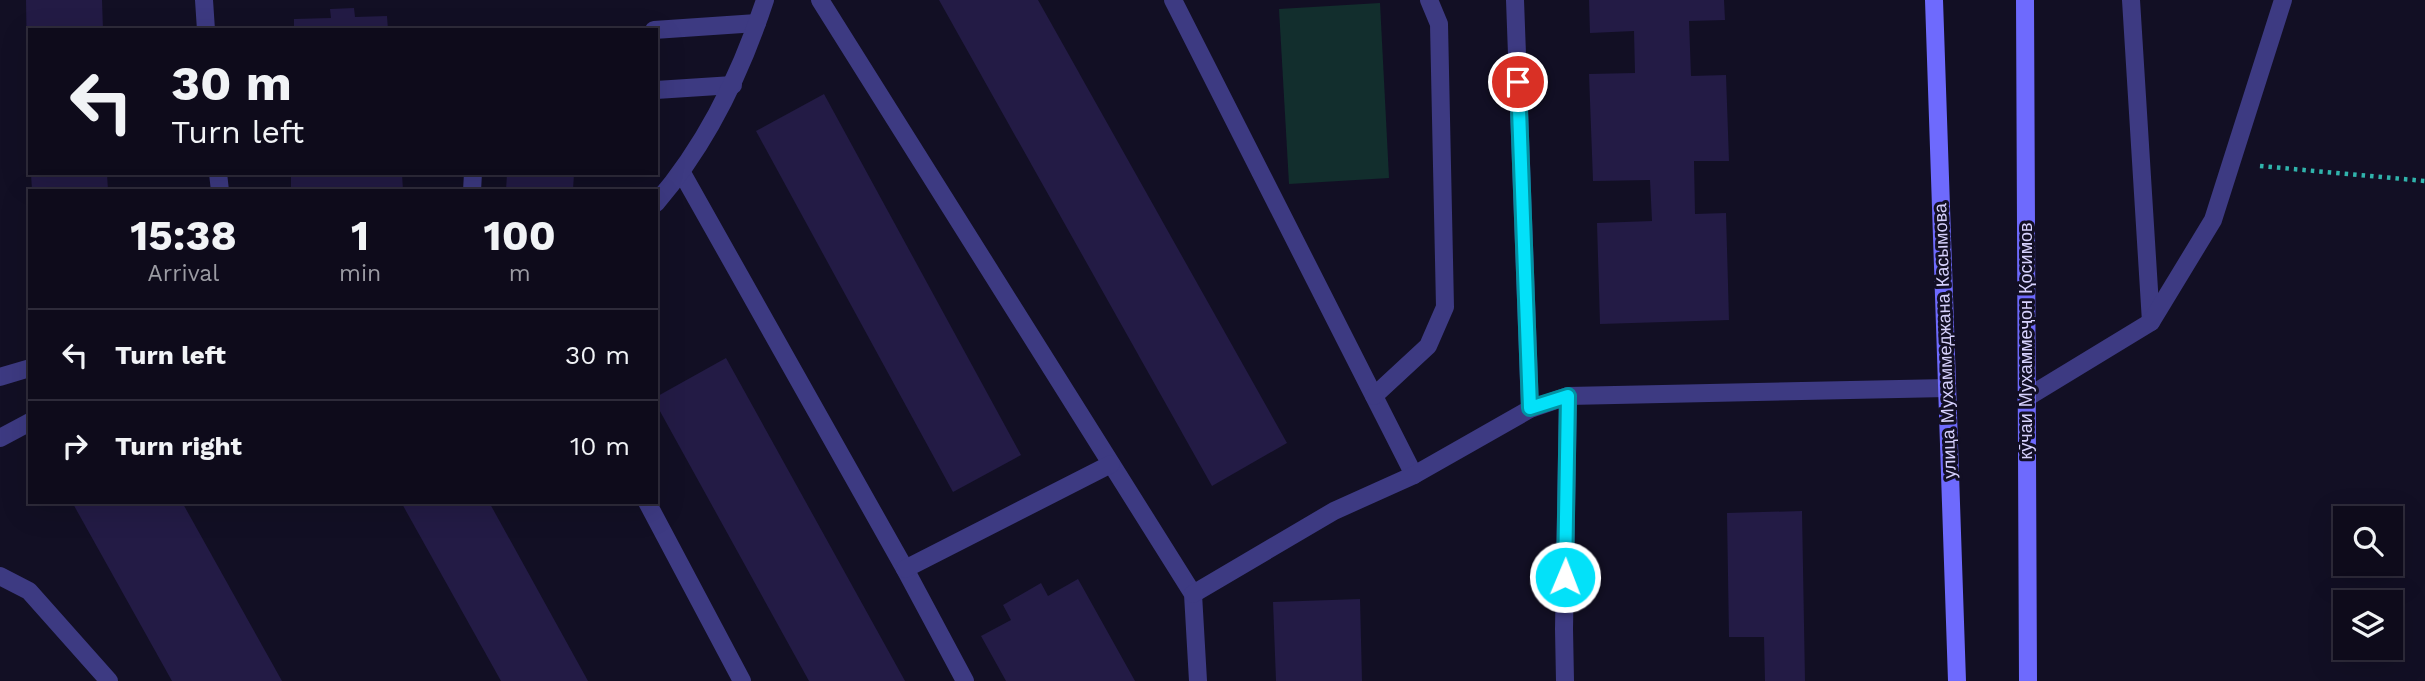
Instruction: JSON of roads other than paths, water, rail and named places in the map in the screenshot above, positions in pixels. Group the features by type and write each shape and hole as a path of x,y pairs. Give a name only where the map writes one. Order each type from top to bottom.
{"main road":[{"name":"улица Мухаммеджана Касымова","path":"1934,0 1957,681"},
{"name":"кӯчаи Мухаммеҷон Қосимов","path":"2025,0 2028,681"}],"lane":[{"path":"204,0 206,28"},
{"path":"658,201 682,173 733,85 765,0"},
{"path":"820,0 1193,594 1198,681"},
{"path":"1172,0 1414,475"},
{"path":"1374,397 1428,346 1445,307 1439,24 1429,0"},
{"path":"1515,0 1530,408"},
{"path":"2131,0 2151,322"},
{"path":"2026,398 2151,322 2213,220 2283,0"},
{"path":"658,30 757,23"},
{"path":"658,90 733,85"},
{"path":"682,173 965,681"},
{"path":"0,377 28,369"},
{"path":"1193,594 1334,512 1414,475 1530,408 1568,396 1947,388"},
{"path":"1565,681 1568,396"},
{"path":"0,438 28,423"},
{"path":"905,569 1111,464"},
{"path":"648,504 742,681"},
{"path":"0,576 29,592 109,681"}]}
